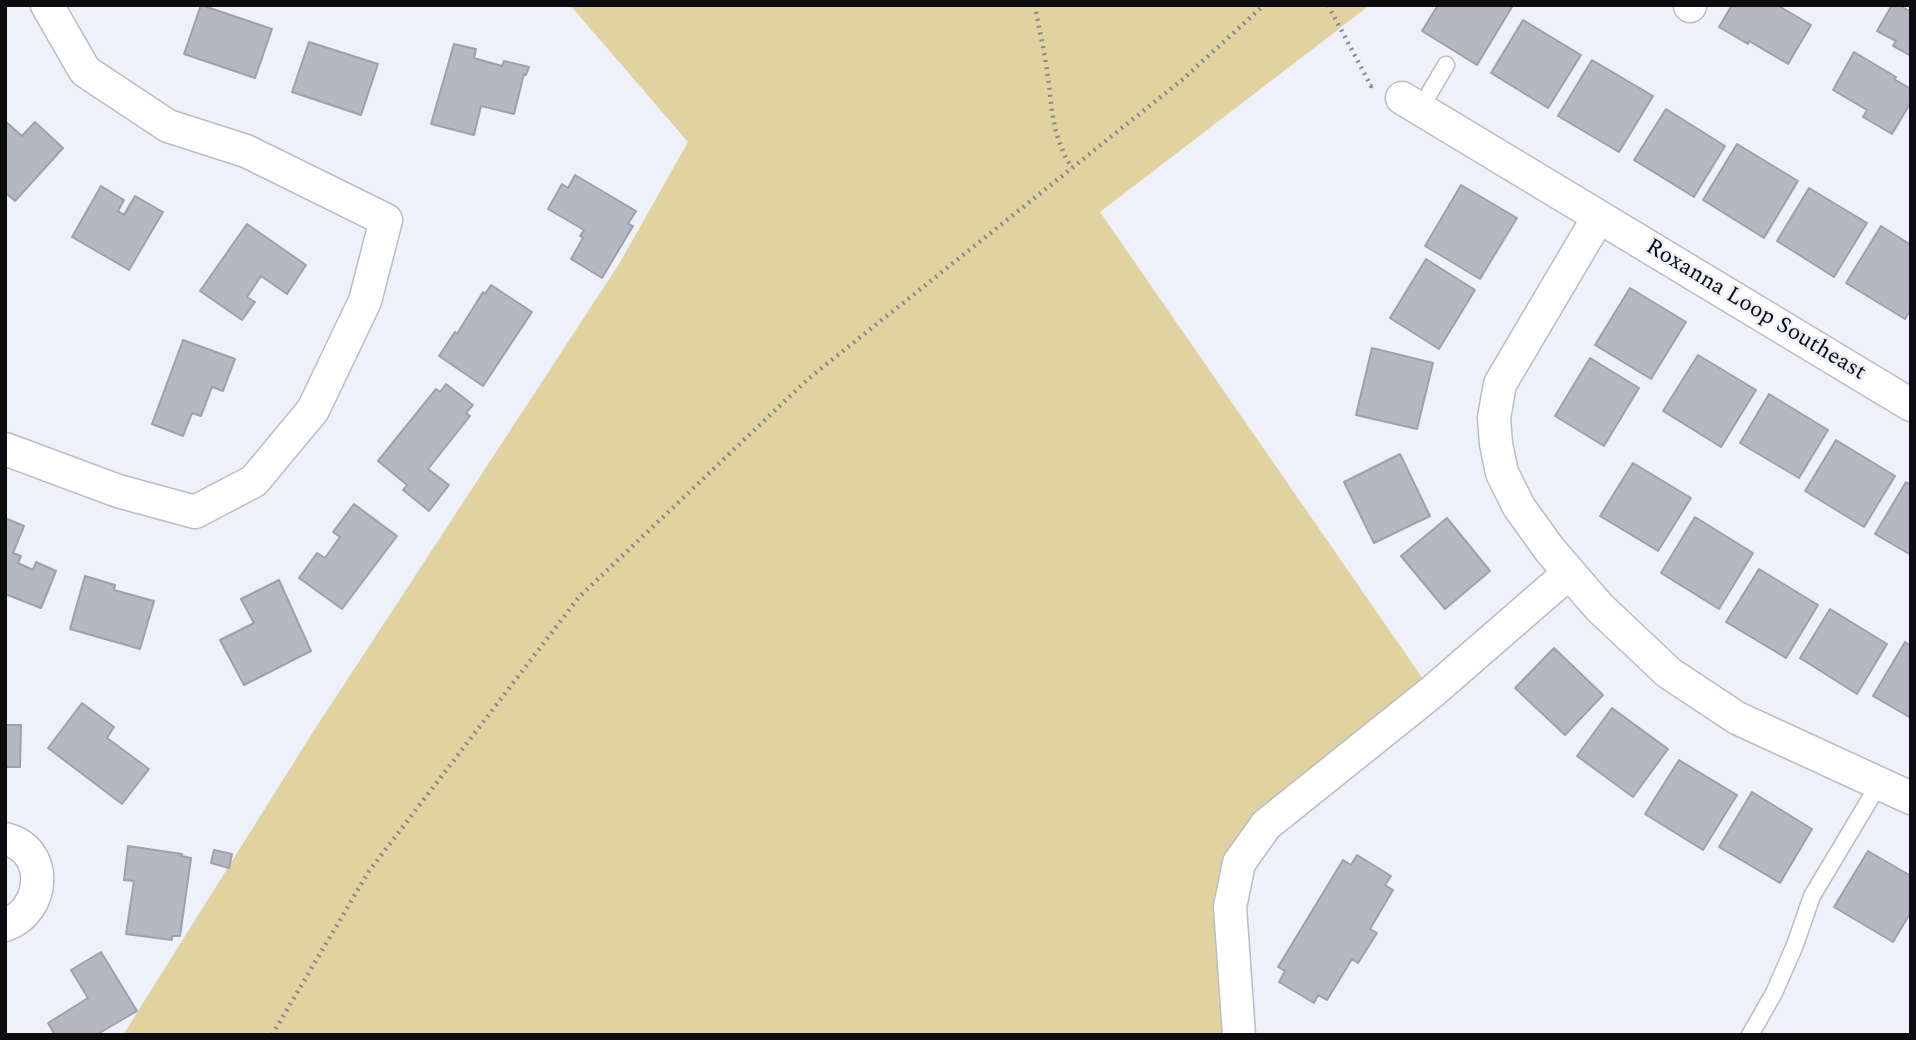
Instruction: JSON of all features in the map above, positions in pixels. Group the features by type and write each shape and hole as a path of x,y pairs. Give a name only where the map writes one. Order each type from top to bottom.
{"street":[{"path":"5,449 118,491 195,512 254,481 313,410 365,301 386,220 246,151 168,126 85,71 47,5"},
{"name":"Roxanna Loop Southeast","path":"1411,104 1911,405"},
{"path":"1598,218 1500,384 1494,418 1502,473 1519,506 1569,573 1599,607 1669,673 1737,718 1911,798"},
{"path":"1239,1035 1230,906 1239,863 1266,825 1432,692 1569,573"},
{"path":"5,839 13,841 29,853 37,869 38,885 33,903 17,921 5,925"}],"lane":[{"path":"1411,104 1446,65"},
{"path":"1750,1035 1774,993 1812,896 1879,783"}],"path":[{"path":"1035,5 1054,127 1061,149 1072,168"},
{"path":"272,1035 369,871 579,597 808,380 1182,80 1264,5"},
{"path":"1328,5 1371,86"}],"shaded area":[{"path":"570,5 1370,5 1100,212 1432,692 1239,863 1239,1035 123,1035 311,735 619,264 688,142"}],"building":[{"path":"201,5 272,29 255,78 184,54"},
{"path":"1438,5 1512,7 1477,65 1422,31"},
{"path":"1732,5 1777,5 1811,25 1788,64 1719,27"},
{"path":"1892,5 1899,5 1911,12 1911,56 1893,46 1896,41 1877,31"},
{"path":"1523,20 1581,55 1548,108 1491,73"},
{"path":"309,42 378,64 361,115 292,92"},
{"path":"454,44 476,49 474,58 502,66 504,61 529,67 526,75 524,74 514,114 481,106 474,135 431,124"},
{"path":"1854,52 1911,89 1911,102 1892,134 1863,117 1867,110 1833,90"},
{"path":"1592,60 1653,96 1619,152 1558,116"},
{"path":"1666,109 1725,146 1694,197 1634,160"},
{"path":"5,121 22,136 35,122 63,148 15,201 5,192"},
{"path":"1737,144 1798,181 1764,238 1703,200"},
{"path":"575,175 636,211 628,224 633,226 602,278 571,259 583,238 580,236 584,230 548,209 562,184 568,188"},
{"path":"1461,185 1517,218 1480,279 1425,246"},
{"path":"101,186 124,200 118,211 124,215 135,196 163,212 129,270 72,237"},
{"path":"1809,188 1867,223 1834,277 1777,241"},
{"path":"247,224 306,265 287,294 261,276 247,297 255,302 242,320 200,291"},
{"path":"1881,226 1911,245 1911,309 1905,319 1846,283"},
{"path":"1426,259 1475,290 1439,349 1390,318"},
{"path":"491,285 532,312 483,386 439,356 455,332 457,334 483,292 485,294"},
{"path":"1630,288 1686,322 1651,379 1595,345"},
{"path":"183,340 235,359 223,391 212,387 201,416 192,413 183,436 152,424"},
{"path":"1372,348 1433,363 1417,429 1356,415"},
{"path":"1698,355 1756,390 1721,447 1663,411"},
{"path":"1590,358 1639,388 1604,446 1555,416"},
{"path":"446,384 473,405 466,413 470,416 428,469 449,485 429,511 403,490 407,485 378,461 436,389 440,392"},
{"path":"1769,394 1828,430 1799,478 1740,443"},
{"path":"1836,440 1895,476 1864,527 1805,491"},
{"path":"1400,454 1430,516 1374,543 1344,482"},
{"path":"1633,463 1691,498 1658,551 1600,516"},
{"path":"1906,482 1911,485 1911,555 1875,534"},
{"path":"354,504 397,536 342,609 299,578 317,553 325,558 340,537 333,532"},
{"path":"1695,517 1753,553 1719,609 1661,573"},
{"path":"5,518 24,526 13,553 21,556 18,563 33,570 36,562 56,571 41,608 5,594"},
{"path":"1447,518 1490,571 1445,609 1401,556"},
{"path":"1759,569 1818,605 1786,658 1726,622"},
{"path":"85,576 115,585 114,590 154,601 140,649 70,629"},
{"path":"279,580 311,651 244,685 220,640 254,623 241,599"},
{"path":"1830,609 1887,644 1857,694 1800,658"},
{"path":"1905,642 1911,646 1911,718 1873,696"},
{"path":"1554,648 1603,695 1565,735 1515,688"},
{"path":"82,703 114,727 107,738 149,769 122,804 48,748"},
{"path":"1612,708 1668,749 1633,797 1577,756"},
{"path":"5,725 21,725 20,767 5,767"},
{"path":"1679,760 1737,795 1703,850 1645,814"},
{"path":"1752,792 1812,829 1780,883 1719,847"},
{"path":"128,846 182,854 181,856 191,858 180,936 172,936 172,940 126,934 134,881 124,880"},
{"path":"214,850 232,854 229,868 211,863"},
{"path":"1868,851 1911,876 1911,912 1893,942 1834,907"},
{"path":"1357,855 1391,876 1385,885 1393,890 1370,929 1377,933 1358,963 1352,959 1327,1000 1318,995 1314,1003 1279,982 1285,971 1278,967 1343,860 1351,865"},
{"path":"101,952 137,1011 96,1035 55,1035 48,1023 88,998 71,970"}]}
